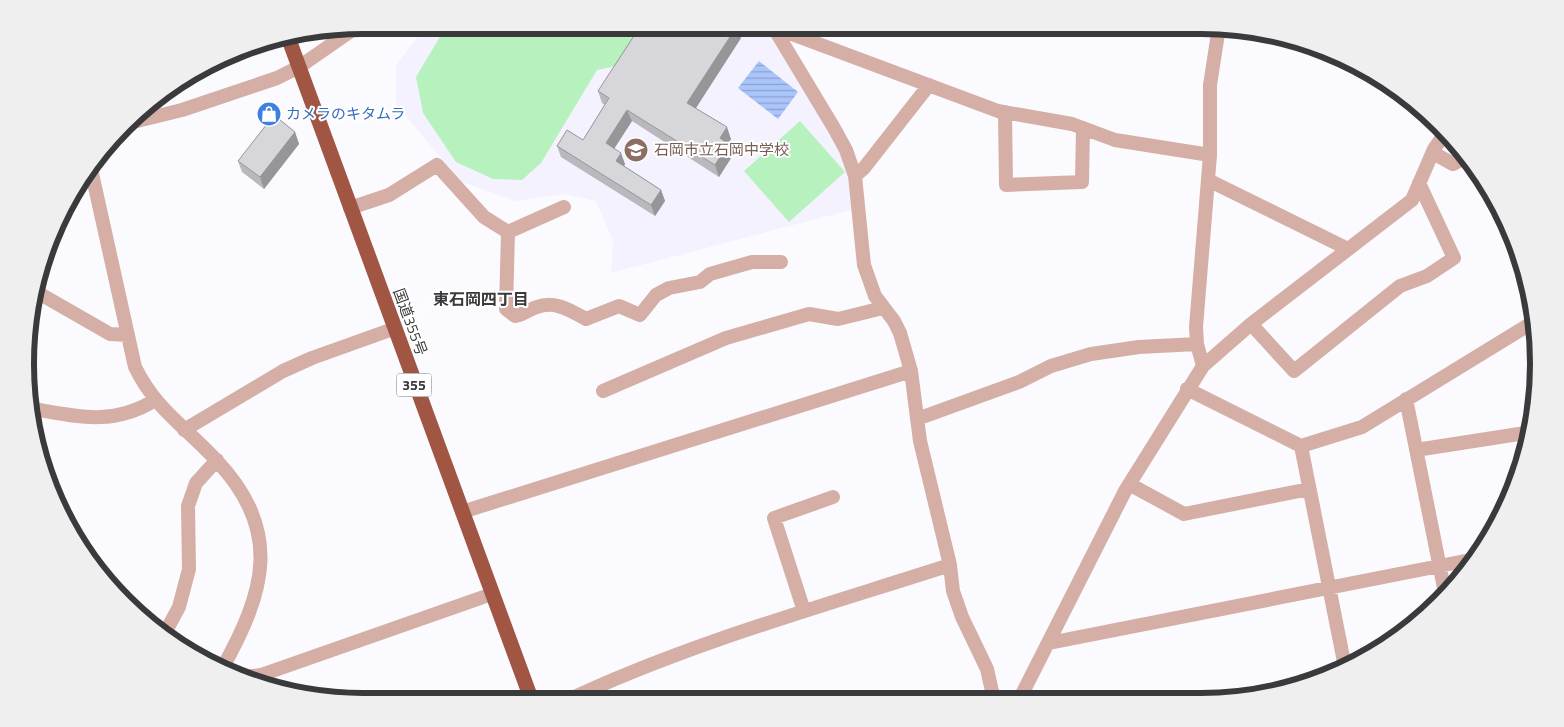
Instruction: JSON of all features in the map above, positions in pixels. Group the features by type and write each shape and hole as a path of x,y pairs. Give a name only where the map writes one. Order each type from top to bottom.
{"highway":[{"name":"国道355号","path":"290,42 529,693"}],"street":[{"path":"142,120 190,108 277,78 299,67 346,34"},
{"path":"777,34 834,128 846,150 855,176 864,265 869,281 883,308 894,321 900,333 911,371 917,419 954,591 962,617 987,669 992,693"},
{"path":"793,34 1005,112 1083,128 1115,140 1210,155"},
{"path":"1204,366 1197,344 1210,155 1210,85 1218,34"},
{"path":"855,176 864,168 929,85"},
{"path":"1005,112 1006,184 1082,182 1083,128"},
{"path":"1023,693 1129,484 1204,366 1251,324 1412,200 1433,153 1442,139"},
{"path":"1433,153 1453,164 1460,160"},
{"path":"350,208 389,195 437,165 484,217 508,232"},
{"path":"92,175 135,367 146,389 155,400 217,460 249,502 256,520 261,545 260,570 253,602 237,643 226,663"},
{"path":"1208,180 1348,249"},
{"path":"1251,324 1294,371 1400,286 1427,276 1454,258 1419,183"},
{"path":"508,232 564,207"},
{"path":"508,232 506,309 515,316 522,316 537,306 554,304 586,319 619,306 640,315 656,295 669,288 700,282 710,274 752,262 781,262"},
{"path":"41,295 110,334 128,335"},
{"path":"603,390 726,338 810,314 838,319 883,308"},
{"path":"1187,390 1301,446 1362,427 1528,325"},
{"path":"184,430 283,371 312,358 394,329"},
{"path":"917,419 1019,382 1051,366 1091,354 1139,347 1197,344"},
{"path":"462,512 911,371"},
{"path":"1406,399 1444,586"},
{"path":"37,410 82,418 114,417 138,411 155,400"},
{"path":"1416,450 1523,433"},
{"path":"1301,446 1344,660"},
{"path":"168,628 179,608 189,569 188,506 196,483 217,460"},
{"path":"1129,484 1184,514 1309,489"},
{"path":"804,611 774,518 833,497"},
{"path":"1049,644 1465,560"},
{"path":"583,693 616,678 804,611 950,566"},
{"path":"266,678 492,594"}],"shaded area":[{"name":"石岡市立石岡中学校","path":"416,34 774,34 832,129 847,170 851,210 611,273 613,240 596,201 565,194 515,201 460,181 396,104 396,65 418,37"}],"green space":[{"path":"442,34 639,34 621,65 597,70 541,163 522,180 493,179 456,162 423,113 416,77"},
{"path":"800,121 845,172 789,222 744,171"}],"water":[{"path":"759,61 798,92 778,119 738,88"}],"building":[{"path":"635,34 732,34 687,103 727,127 720,138 728,144 715,165 627,110 606,143 621,153 616,161 661,190 651,205 557,146 567,130 583,140 609,98 598,91"},
{"path":"274,115 295,132 260,177 238,161"}],"place":[{"name":"カメラのキタムラ","path":"269,114"},
{"name":"石岡市立石岡中学校","path":"636,150"}],"district":[{"name":"東石岡四丁目","path":"481,299"}]}
